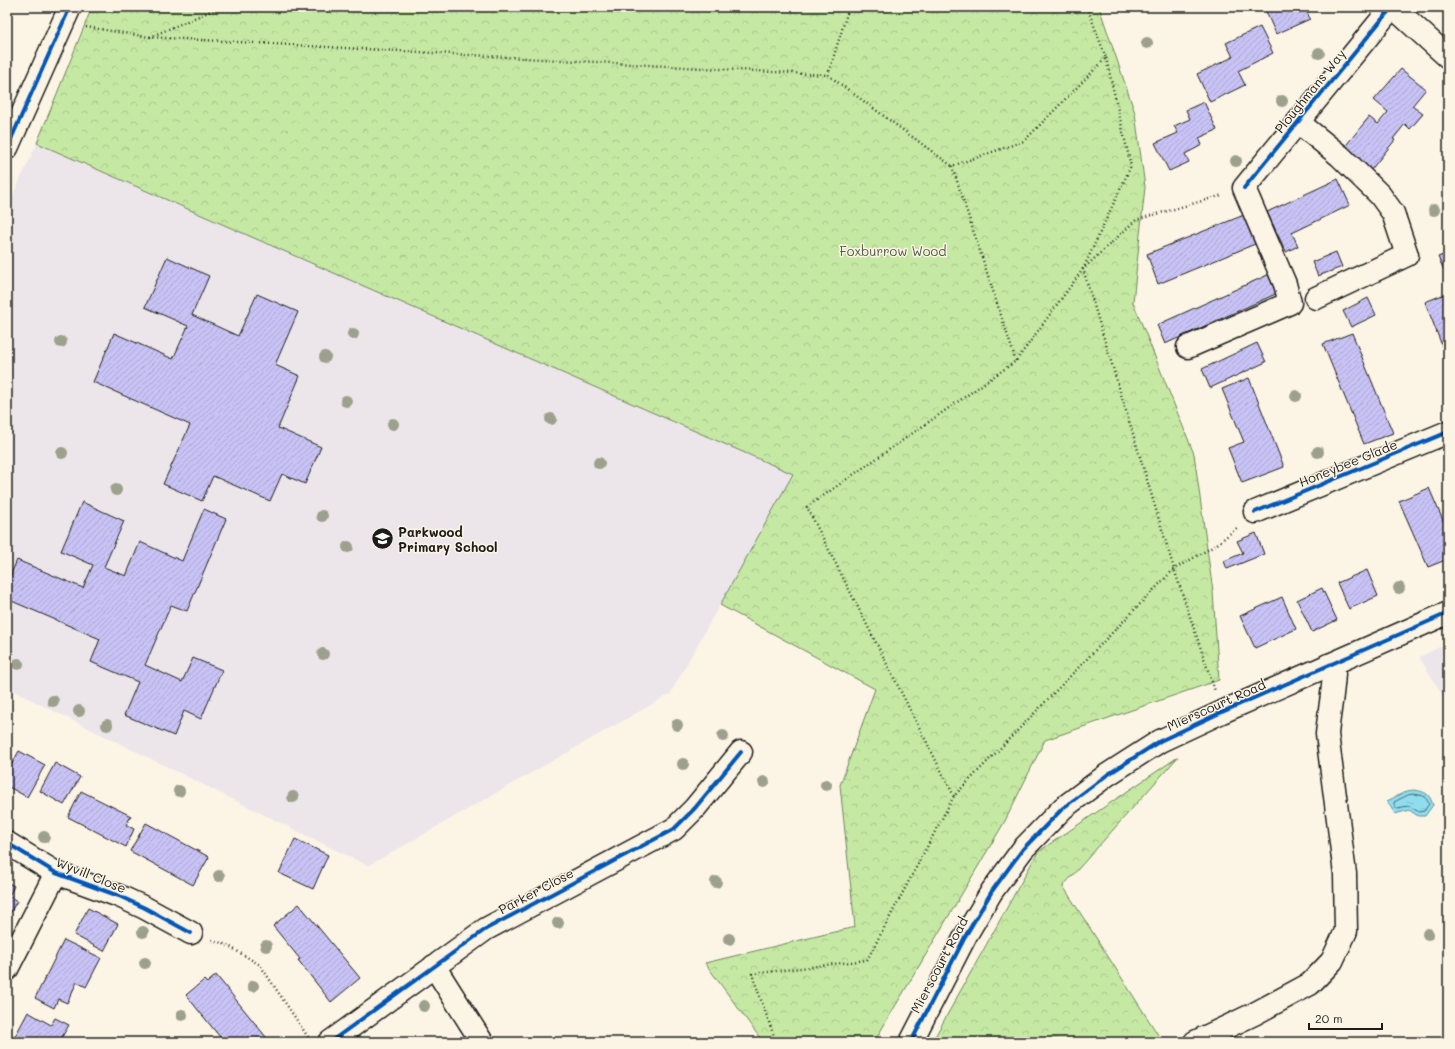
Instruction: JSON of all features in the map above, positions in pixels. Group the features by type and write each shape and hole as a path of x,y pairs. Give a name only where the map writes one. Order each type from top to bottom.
{"street":[{"name":"Ploughmans Way","path":"1244,188 1393,7 1448,57"},
{"path":"7,148 67,15"},
{"path":"1298,122 1340,156 1380,195 1393,213 1407,255 1316,298"},
{"path":"1188,347 1290,303 1285,284 1244,188"},
{"name":"Honeybee Glade","path":"1255,512 1448,432"},
{"name":"Mierscourt Road","path":"911,1042 966,935 992,891 1023,849 1063,808 1106,775 1160,741 1222,712 1448,613"},
{"path":"1196,1042 1254,1014 1310,984 1332,961 1346,931 1345,874 1328,734 1328,715 1333,693 1334,673 1328,666"},
{"name":"Parker Close","path":"330,1042 475,937 496,924 674,829 695,808 741,752"},
{"name":"Wyvill Close","path":"7,843 56,873 119,896 146,908 191,933"},
{"name":"Wyvill Close","path":"7,969 56,873"},
{"path":"434,966 482,1042"}],"path":[{"path":"149,37 220,7"},
{"path":"828,75 849,7"},
{"path":"1087,7 1106,58 1131,166 1083,269 1174,569 1222,712"},
{"path":"67,15 101,30 149,37 828,75 952,166 1016,360"},
{"path":"952,166 1024,140 1106,58"},
{"path":"954,796 807,507 1016,360 1083,269 1136,220 1244,188"},
{"path":"776,1042 752,974 867,960 954,796 1174,569 1216,545 1255,512"},
{"path":"191,933 227,946 260,965 311,1042"}],"shaded area":[{"name":"Parkwood Primary School","path":"37,143 793,474 670,694 368,866 7,688 7,208"},
{"path":"1448,643 1448,704 1419,657"}],"green space":[{"name":"Foxburrow Wood","path":"92,7 1099,7 1135,113 1145,187 1133,302 1194,454 1213,592 1219,680 1045,740 1005,821 874,1042 763,1042 705,963 855,927 840,785 875,689 720,605 793,474 37,143"},
{"path":"1178,757 1063,886 1162,1041 932,1042 1038,852"}],"water":[{"path":"1414,790 1426,794 1432,801 1433,805 1425,816 1418,816 1409,810 1395,814 1387,801 1407,791"}],"building":[{"path":"1264,7 1305,7 1310,19 1276,34"},
{"path":"1306,7 1315,7 1308,10"},
{"path":"1260,27 1273,53 1238,71 1245,85 1210,102 1197,74 1233,57 1226,43"},
{"path":"1401,69 1426,89 1412,106 1423,114 1410,129 1405,124 1393,139 1395,140 1370,171 1343,149 1369,117 1378,124 1388,112 1374,100"},
{"path":"1204,102 1217,130 1199,138 1202,145 1185,154 1189,162 1169,171 1155,143 1178,133 1174,126 1190,119 1186,110"},
{"path":"1338,179 1350,205 1292,233 1298,246 1286,252 1267,212"},
{"path":"1244,215 1255,244 1158,284 1147,254"},
{"path":"1336,252 1342,267 1318,276 1312,262"},
{"path":"1448,253 1448,279 1438,257"},
{"path":"167,257 209,276 192,315 238,336 257,294 298,312 275,365 300,376 278,428 321,447 305,484 282,474 270,501 213,476 202,501 163,484 190,425 93,382 114,333 173,359 188,326 145,307"},
{"path":"1272,273 1280,292 1165,344 1157,325"},
{"path":"1445,294 1448,301 1448,361 1425,302"},
{"path":"1368,298 1376,315 1351,327 1343,311"},
{"path":"1352,333 1393,433 1364,444 1323,344"},
{"path":"1257,343 1266,362 1210,388 1202,369"},
{"path":"1249,378 1284,467 1242,483 1228,448 1244,442 1222,389"},
{"path":"1429,488 1448,532 1448,559 1428,567 1399,501"},
{"path":"82,502 124,521 104,567 126,576 140,542 182,561 204,509 226,519 187,611 171,605 145,665 182,682 193,658 222,670 201,719 184,711 174,736 124,715 138,682 91,662 100,639 7,599 7,583 17,560 83,588 93,565 61,551"},
{"path":"1256,533 1264,554 1227,569 1224,561 1243,553 1237,541"},
{"path":"1367,570 1378,596 1349,609 1337,583"},
{"path":"1322,588 1337,620 1312,632 1297,600"},
{"path":"1282,597 1296,629 1255,648 1240,616"},
{"path":"7,745 12,747 7,757"},
{"path":"19,751 45,765 27,797 7,786 7,773"},
{"path":"55,763 80,777 64,805 40,791"},
{"path":"81,791 131,816 126,825 134,829 126,847 68,817"},
{"path":"146,823 209,857 193,885 130,851"},
{"path":"295,839 328,855 313,889 279,873"},
{"path":"7,882 14,886 9,896 17,901 7,918"},
{"path":"299,904 360,978 331,1002 298,960 300,959 273,926"},
{"path":"88,908 118,924 104,951 74,935"},
{"path":"64,940 101,958 86,987 77,982 67,1003 58,999 54,1008 35,998"},
{"path":"216,975 270,1042 224,1042 186,995 204,980 207,983"},
{"path":"28,1012 51,1025 55,1018 69,1025 59,1042 12,1042"}],"cycle path":[{"path":"7,148 70,7"},
{"path":"1244,188 1392,7"},
{"path":"1255,512 1448,432"},
{"path":"911,1042 966,935 992,891 1023,849 1063,808 1107,775 1160,741 1222,712 1448,613"},
{"path":"330,1042 486,929 674,829 695,808 741,752"},
{"path":"7,843 56,873 119,896 145,908 191,933"}],"place":[{"name":"Parkwood Primary School","path":"382,539"}]}
